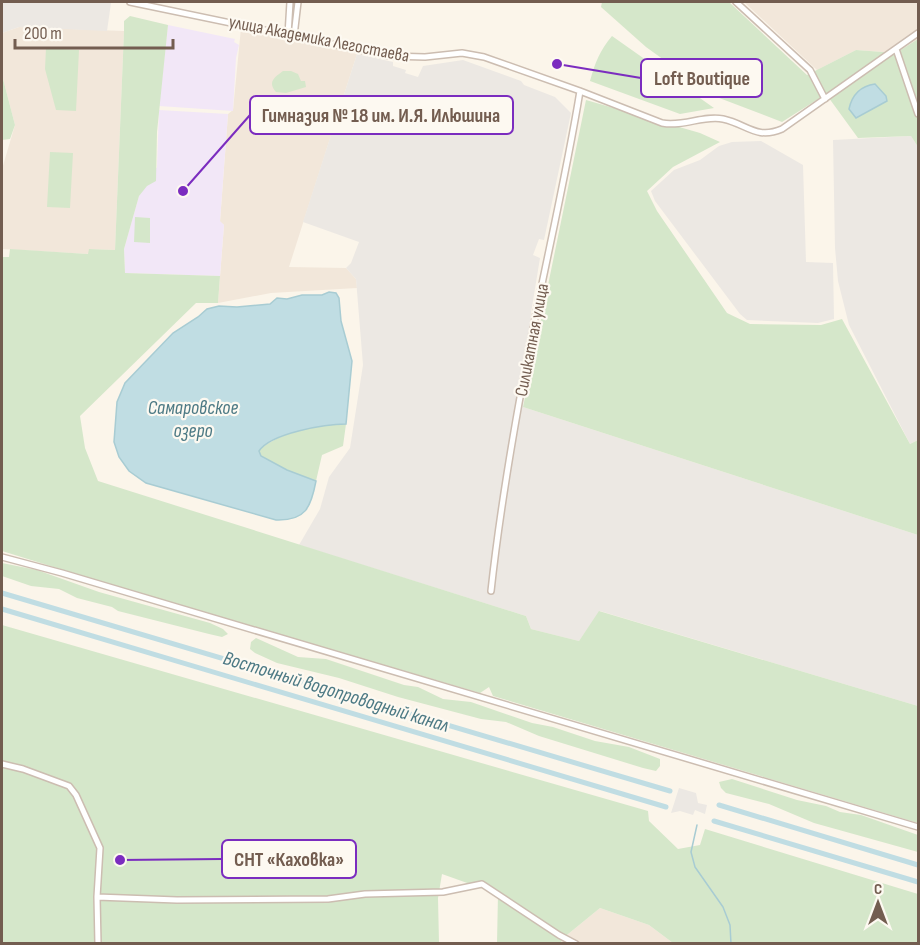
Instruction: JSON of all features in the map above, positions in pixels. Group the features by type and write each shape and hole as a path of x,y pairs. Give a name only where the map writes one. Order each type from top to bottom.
{"street":[{"name":"улица Академика Легостаева","path":"130,2 389,56 425,57 472,54 580,91 644,117 673,125 713,118 732,122 759,134 772,133 782,129 825,99"},
{"path":"290,2 291,36"},
{"path":"291,36 297,2"},
{"path":"736,2 810,70 825,99 918,33"},
{"path":"896,49 918,114"},
{"name":"Силикатная улица","path":"491,591 518,412 535,317 571,150 580,91"},
{"path":"2,557 918,827"},
{"path":"2,764 23,769 69,786 76,795 100,848 97,897 98,944"},
{"path":"97,897 328,899 365,894 443,892 482,884 559,936 576,944"}],"shaded area":[{"path":"2,2 111,3 107,31 19,27 2,33"},
{"path":"744,2 918,2 918,39 896,53 856,50 817,70"},
{"path":"168,25 235,39 234,42 239,45 236,58 233,111 159,106"},
{"path":"19,27 124,31 115,250 89,249 89,254 2,249 2,169 15,125 2,75 2,33"},
{"path":"241,28 357,54 289,267 346,268 356,279 357,288 271,293 218,303 224,225 220,222 228,114 233,110"},
{"path":"357,54 393,62 393,66 418,77 423,66 463,60 521,81 524,85 555,97 571,113 544,240 539,239 533,255 540,258 531,313 523,407 918,535 918,706 600,611 579,641 531,629 526,616 299,545 320,509 329,477 350,448 363,365 356,279 346,268 351,263 359,242 303,222"},
{"path":"159,110 228,114 220,221 224,225 220,276 125,273 124,249 139,196 157,167"},
{"path":"911,136 918,147 918,440 910,444 849,325 838,281 835,248 833,140"},
{"path":"761,141 803,165 806,262 833,263 834,319 818,323 747,320 740,314 655,201 651,191 674,170 700,160 719,146 732,142"},
{"path":"679,788 696,793 698,803 707,805 705,814 695,810 693,815 680,811 671,813"},
{"path":"600,908 649,925 673,943 561,944 562,939"}],"green space":[{"path":"602,2 729,2 807,75 856,50 896,53 918,39 918,147 911,136 858,138 826,94 782,122 714,96 646,47 601,7"},
{"path":"130,16 168,25 157,132 156,181 147,186 139,196 124,249 125,273 220,276 218,303 196,303 80,416 85,448 98,481 526,616 531,629 579,641 599,611 918,706 918,823 493,696 489,687 480,693 2,551 2,257 9,257 10,249 88,254 89,249 115,250 124,21"},
{"path":"612,36 714,108 680,114 590,81 598,57"},
{"path":"46,48 79,50 76,111 56,110 45,69"},
{"path":"283,71 298,74 301,81 305,81 306,87 286,93 276,92 272,82"},
{"path":"2,75 15,125 10,139 2,140"},
{"path":"586,100 700,133 720,142 673,167 647,191 657,211 727,313 750,324 821,325 842,319 910,444 918,440 918,535 523,407"},
{"path":"50,152 73,153 70,208 47,207"},
{"path":"135,217 150,218 150,243 134,242"},
{"path":"346,424 343,446 322,455 316,481 278,468 259,454 260,449 290,433 324,425"},
{"path":"2,563 37,570 99,592 210,623 228,634 222,637 209,634 118,611 112,607 77,598 59,589 31,586 2,576"},
{"path":"2,625 648,811 649,821 678,849 700,845 705,829 918,894 918,943 673,943 649,925 600,908 562,939 561,943 497,943 498,894 442,874 438,898 439,943 2,943"},
{"path":"256,638 298,657 326,659 404,685 418,687 443,699 471,702 595,741 629,747 660,759 660,766 656,771 643,768 539,736 506,722 481,719 398,697 339,678 277,663 250,649 251,642"},
{"path":"732,779 840,812 861,815 918,835 918,852 814,823 769,804 726,793 719,782"}],"water":[{"path":"875,84 886,96 887,101 856,118 849,109 852,99 861,89"},
{"name":"Самаровское озеро","path":"329,292 336,293 339,298 341,321 352,361 346,424 313,428 287,435 275,439 259,451 261,456 287,470 316,481 309,505 301,515 286,520 276,520 146,483 129,471 119,457 114,442 117,402 125,383 173,333 207,309 219,306 270,304 277,298 322,295"}],"waterway":[{"name":"Восточный водопроводный канал","path":"2,593 670,791"},
{"name":"Восточный водопроводный канал","path":"2,609 666,807"},
{"name":"Восточный водопроводный канал","path":"719,805 918,865"},
{"name":"Восточный водопроводный канал","path":"714,821 918,882"},
{"path":"697,825 691,852 695,867 723,907 730,925 731,944"}],"place":[{"name":"Loft Boutique","path":"557,64"},
{"name":"Гимназия № 18 им. И.Я. Илюшина","path":"183,191"},
{"name":"СНТ «Каховка»","path":"120,860"}]}
